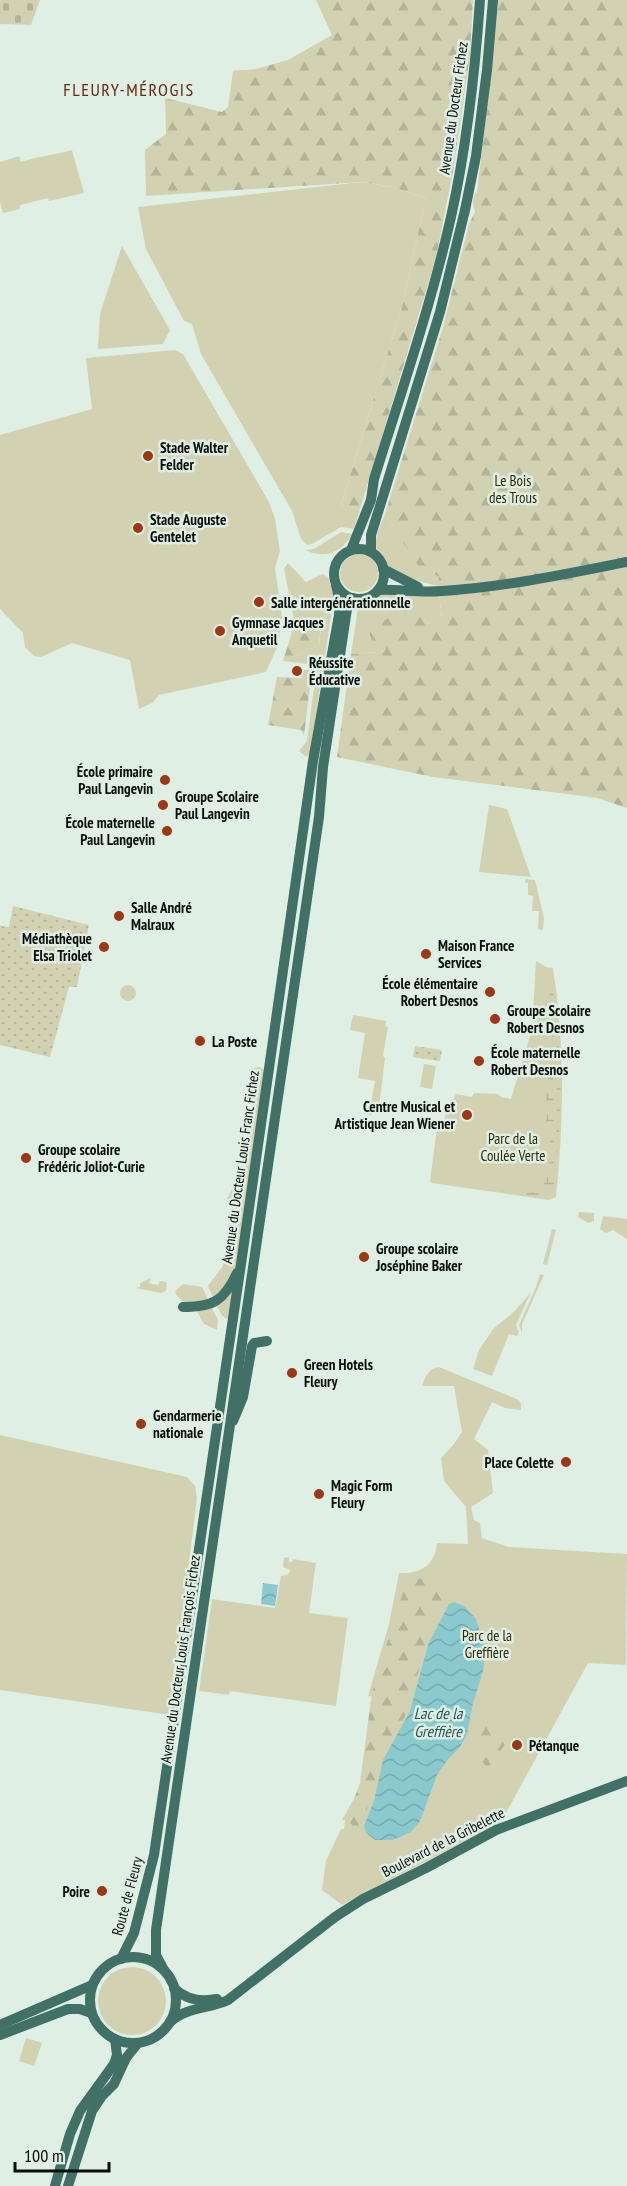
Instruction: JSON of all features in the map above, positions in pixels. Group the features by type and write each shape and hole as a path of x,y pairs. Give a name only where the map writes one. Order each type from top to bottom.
{"main road":[{"name":"Avenue du Docteur Fichez","path":"351,550 370,501 374,479 451,220 464,153 476,68 480,0"},
{"path":"371,552 371,535 440,312 465,210 476,156 488,70 493,0"},
{"path":"365,549 371,552 377,556 383,569 382,584 370,596 353,598 346,596 336,585 333,576 336,561 341,555 351,550 365,549"},
{"path":"378,590 439,591 512,585 627,562"},
{"path":"383,569 413,586 439,591"},
{"name":"Avenue du Docteur Louis Franc Fichez","path":"174,1719 236,1338 297,920 302,835 320,716 339,615 340,603 336,585"},
{"name":"Avenue du Docteur Louis Franc Fichez","path":"236,1338 241,1264 297,920 319,817 323,767 347,609 353,598"},
{"path":"297,920 303,864 302,835"},
{"path":"183,1307 201,1307 214,1302 228,1290 241,1264"},
{"path":"228,1429 236,1338"},
{"path":"228,1429 243,1397 252,1346 254,1343 267,1341"},
{"name":"Avenue du Docteur Louis François Fichez","path":"169,1843 228,1429"},
{"name":"Avenue du Docteur Louis François Fichez","path":"156,1838 174,1719"},
{"name":"Boulevard de la Gribelette","path":"306,1941 343,1911 363,1899 504,1826 627,1781"},
{"name":"Route de Fleury","path":"121,1959 129,1947 138,1923 156,1838"},
{"name":"Route de Fleury","path":"164,1971 156,1955 155,1937 169,1843"},
{"path":"256,1978 227,1995 214,2000 200,2000 186,1997 174,1988 157,1964 139,1958 121,1959 104,1968 92,1985 89,1999 91,2013 101,2029 115,2039 126,2043 138,2043 156,2037 170,2022 183,2013 228,2000 306,1941 426,1868"},
{"path":"0,2025 92,1985"},
{"path":"170,2022 176,2006 174,1988"},
{"path":"0,2035 68,2009 80,2009 91,2013"},
{"path":"55,2186 70,2134 80,2111 114,2064 117,2055 115,2039"},
{"path":"69,2186 92,2111 114,2084 126,2058 138,2043"}],"green space":[{"path":"0,0 40,0 31,25 0,24"},
{"path":"316,0 473,0 470,55 454,166 436,258 360,509 341,505 402,307 426,198 393,187 362,182 146,196 145,150 166,134 165,98 222,112 228,107 233,71 256,69 288,60 332,35"},
{"name":"Le Bois des Trous","path":"496,0 627,0 627,808 597,798 433,777 337,757 351,654 376,652 368,629 415,604 428,624 442,616 439,577 419,567 385,514 443,327 469,224 475,212 473,199 477,192 483,144"},
{"path":"72,150 84,193 49,201 48,198 20,205 20,209 3,213 0,202 0,162 19,156 21,162"},
{"path":"362,182 393,187 426,198 402,307 341,505 360,509 354,529 341,527 307,545 301,539 292,511 201,354 192,324 184,321 146,249 138,207"},
{"path":"122,246 170,330 163,344 98,349 100,314"},
{"name":"Stade Auguste Gentelet","path":"175,350 183,354 269,502 275,519 280,551 275,568 282,617 278,645 266,672 159,695 152,703 139,709 130,660 72,643 41,657 34,656 25,647 23,633 0,609 0,435 92,409 86,358"},
{"path":"385,514 419,566 439,577 439,586 409,578 390,568 383,561 376,542"},
{"path":"341,532 353,534 338,550 320,554 305,550 314,549"},
{"path":"359,554 373,559 378,573 373,587 359,592 345,587 340,573 345,559"},
{"path":"288,563 306,582 322,574 328,577 334,596 310,754 306,757 299,751 307,741 317,665 283,661 319,645 322,619 293,595 303,611 302,625 291,635 294,619 284,569"},
{"path":"299,589 313,602 319,613 321,626 319,645 283,661 291,635 302,625 303,611 292,594"},
{"path":"380,594 439,595 442,617 428,624 415,605 376,652 351,654 358,608"},
{"path":"312,669 304,736 301,730 268,725 277,677 302,678 302,671"},
{"path":"489,805 507,809 531,877 479,872"},
{"path":"525,879 535,880 544,918 543,930 538,929 539,911 532,911 533,896 528,895 528,883"},
{"path":"13,906 89,925 77,987 69,987 50,1057 0,1045 0,926 9,927"},
{"name":"Parc de la Coulée Verte","path":"536,961 553,968 560,1025 562,1111 556,1197 549,1200 432,1183 430,1181 437,1128 443,1129 447,1105 456,1094 472,1097 474,1093 498,1094 511,1099 532,1029"},
{"path":"552,975 561,1066 560,1120 554,1195 548,1199 495,1190 530,1193 537,1191 543,1186 549,1164 552,1150 546,1131 545,1107 547,1065 552,1038 548,976"},
{"path":"128,985 134,987 136,993 134,999 128,1001 122,999 120,993 122,987"},
{"path":"353,1015 386,1021 385,1026 388,1027 379,1107 373,1107 372,1115 369,1115 375,1081 358,1078 365,1033 350,1030"},
{"path":"415,1046 442,1050 440,1061 413,1057"},
{"path":"424,1064 436,1066 432,1089 420,1087"},
{"path":"259,1067 264,1072 235,1272 225,1288 213,1297 208,1286 223,1266 232,1201 227,1199 238,1178 243,1178 258,1076 253,1075 254,1068"},
{"path":"579,1212 594,1213 594,1221 588,1223 578,1217"},
{"path":"603,1216 627,1219 627,1239 613,1230 606,1233 600,1229"},
{"path":"552,1229 556,1230 547,1265 543,1264"},
{"path":"540,1274 544,1275 522,1324 522,1333 519,1325"},
{"path":"151,1278 149,1283 158,1285 160,1281 167,1282 166,1291 161,1293 135,1288 140,1287 140,1283"},
{"path":"183,1284 202,1287 209,1301 189,1303 181,1300 175,1292"},
{"path":"232,1290 229,1319 222,1315 216,1303"},
{"path":"531,1292 516,1325 519,1333 517,1336 509,1334 492,1376 473,1369 479,1350 494,1328 514,1312"},
{"path":"211,1306 218,1320 217,1330 204,1324 196,1310"},
{"name":"Parc de la Greffière","path":"439,1367 519,1400 521,1404 521,1410 505,1408 492,1402 474,1439 488,1450 493,1493 471,1507 474,1520 480,1523 482,1538 509,1547 627,1554 626,1665 588,1663 501,1822 342,1905 322,1890 326,1861 341,1829 344,1829 345,1820 342,1820 407,1703 368,1696 389,1624 399,1573 414,1572 426,1567 436,1551 437,1543 468,1544 466,1507 444,1481 441,1458 462,1432 454,1386 422,1386 430,1372"},
{"path":"0,1435 187,1477 195,1486 197,1498 170,1715 0,1690"},
{"path":"289,1557 289,1562 293,1559 316,1563 309,1613 348,1618 336,1706 230,1691 229,1695 199,1691 212,1599 275,1608 281,1576 289,1574 290,1570 283,1567 284,1558"},
{"path":"434,1570 451,1600 437,1610 405,1716 384,1752 360,1836 347,1818 360,1783 372,1692 407,1579 419,1579"},
{"path":"483,1722 503,1729 507,1742 487,1769 478,1753 474,1736"},
{"path":"132,1967 145,1970 156,1977 163,1988 166,2001 163,2014 156,2025 145,2032 132,2035 119,2032 108,2025 101,2014 98,2001 101,1988 108,1977 119,1970"},
{"path":"26,2038 42,2043 34,2066 19,2061"}],"water":[{"path":"263,1583 278,1585 275,1606 261,1604"},
{"name":"Lac de la Greffière","path":"454,1602 464,1606 476,1619 485,1648 483,1671 473,1703 467,1734 460,1747 437,1775 420,1821 411,1832 393,1840 375,1840 366,1833 364,1826 374,1801 383,1760 410,1711 428,1645 449,1604"}],"place":[{"name":"Stade Walter Felder","path":"148,456"},
{"name":"Stade Auguste Gentelet","path":"138,528"},
{"name":"Salle intergénérationnelle","path":"259,602"},
{"name":"Gymnase Jacques Anquetil","path":"220,631"},
{"name":"Réussite Éducative","path":"297,671"},
{"name":"École primaire Paul Langevin","path":"165,780"},
{"name":"Groupe Scolaire Paul Langevin","path":"163,805"},
{"name":"École maternelle Paul Langevin","path":"167,831"},
{"name":"Salle André Malraux","path":"119,916"},
{"name":"Médiathèque Elsa Triolet","path":"104,947"},
{"name":"Maison France Services","path":"426,954"},
{"name":"École élémentaire Robert Desnos","path":"490,992"},
{"name":"Groupe Scolaire Robert Desnos","path":"495,1019"},
{"name":"La Poste","path":"200,1041"},
{"name":"École maternelle Robert Desnos","path":"479,1061"},
{"name":"Centre Musical et Artistique Jean Wiener","path":"467,1115"},
{"name":"Groupe scolaire Frédéric Joliot-Curie","path":"26,1158"},
{"name":"Groupe scolaire Joséphine Baker","path":"364,1257"},
{"name":"Green Hotels Fleury","path":"292,1373"},
{"name":"Gendarmerie nationale","path":"141,1424"},
{"name":"Place Colette","path":"566,1462"},
{"name":"Magic Form Fleury","path":"319,1494"},
{"name":"Pétanque","path":"517,1745"},
{"name":"Poire","path":"102,1891"}],"district":[{"name":"FLEURY-MÉROGIS","path":"129,89"}]}
